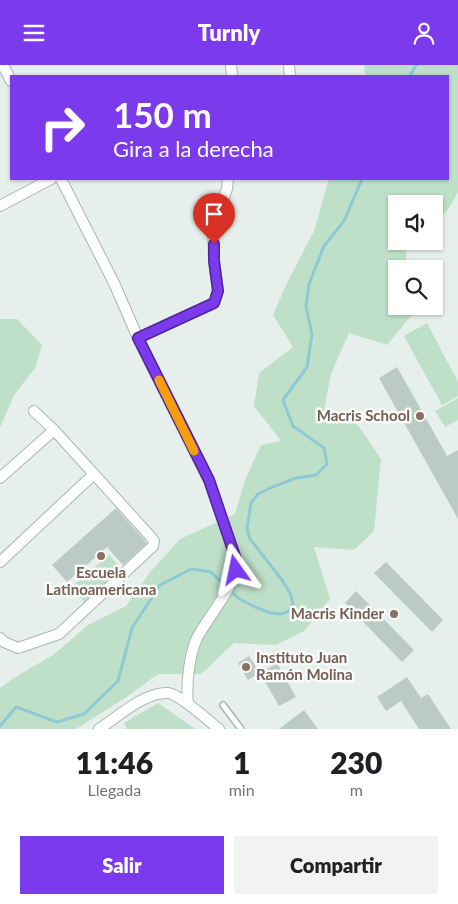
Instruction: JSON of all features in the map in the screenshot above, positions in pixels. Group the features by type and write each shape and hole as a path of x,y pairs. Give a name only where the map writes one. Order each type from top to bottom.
{"street":[{"path":"4,67 10,79"},
{"path":"0,206 49,180"},
{"path":"62,180 114,283 138,338 209,480 237,562 230,584 196,640 187,690 188,704"},
{"path":"138,338 214,303 218,291 214,261 214,227 227,189 228,180"},
{"path":"0,637 4,642 18,648 59,634 154,546 154,541 151,537 54,430 34,411"},
{"path":"0,478 54,430"},
{"path":"0,562 94,474"},
{"path":"99,729 140,701 156,695 169,693 188,704 219,729"}],"lane":[{"path":"223,705 242,729"}],"green space":[{"path":"364,65 458,65 458,192 448,210 443,214 443,195 388,195 388,250 406,250 406,260 388,260 388,315 412,315 387,345 349,333 331,374 324,410 358,425 381,459 374,531 354,550 314,547 330,599 304,631 276,645 234,643 201,674 158,674 125,698 76,729 0,729 0,688 53,655 88,625 126,606 151,571 180,539 235,514 245,480 261,445 281,441 254,406 259,373 293,347 273,315 314,231 329,180 449,180 449,75 365,75"},
{"path":"0,319 17,319 42,345 35,368 14,395 0,428"},
{"path":"427,323 458,382 458,396 442,405 404,336"},
{"path":"458,398 458,420 445,427 435,411"},
{"path":"109,555 123,571 86,604 71,587"},
{"path":"158,703 195,729 127,729 124,723"}],"building":[{"path":"397,367 447,456 458,450 458,519 379,378"},
{"name":"Escuela Latinoamericana","path":"116,508 147,543 123,565 107,547 67,582 52,565"},
{"path":"386,562 443,620 432,632 374,573"},
{"path":"356,591 414,650 402,662 345,603"},
{"path":"249,656 260,673 248,680 238,663"},
{"path":"277,663 296,697 279,706 260,673"},
{"path":"407,677 421,698 428,694 451,729 419,729 401,701 386,711 377,697"},
{"path":"304,710 318,729 279,729"}],"waterway":[{"path":"411,75 416,65"},
{"path":"0,726 16,707 57,722 84,714 118,681 132,628 160,585 191,569 211,572 238,598 257,608 281,614 289,611 293,603 290,593 250,539 247,529 251,503 258,494 296,478 316,475 327,464 324,448 293,426 283,400 307,367 312,334 306,306 309,284 324,246 344,221 362,180"}],"slow traffic":[{"path":"159,380 194,451"}],"place":[{"name":"Macris School","path":"420,416"},
{"name":"Escuela Latinoamericana","path":"101,556"},
{"name":"Macris Kinder","path":"394,614"},
{"name":"Instituto Juan Ramón Molina","path":"246,667"}],"route":[{"path":"214,244 218,291 214,303 138,338 209,480 237,562 236,570"}]}
